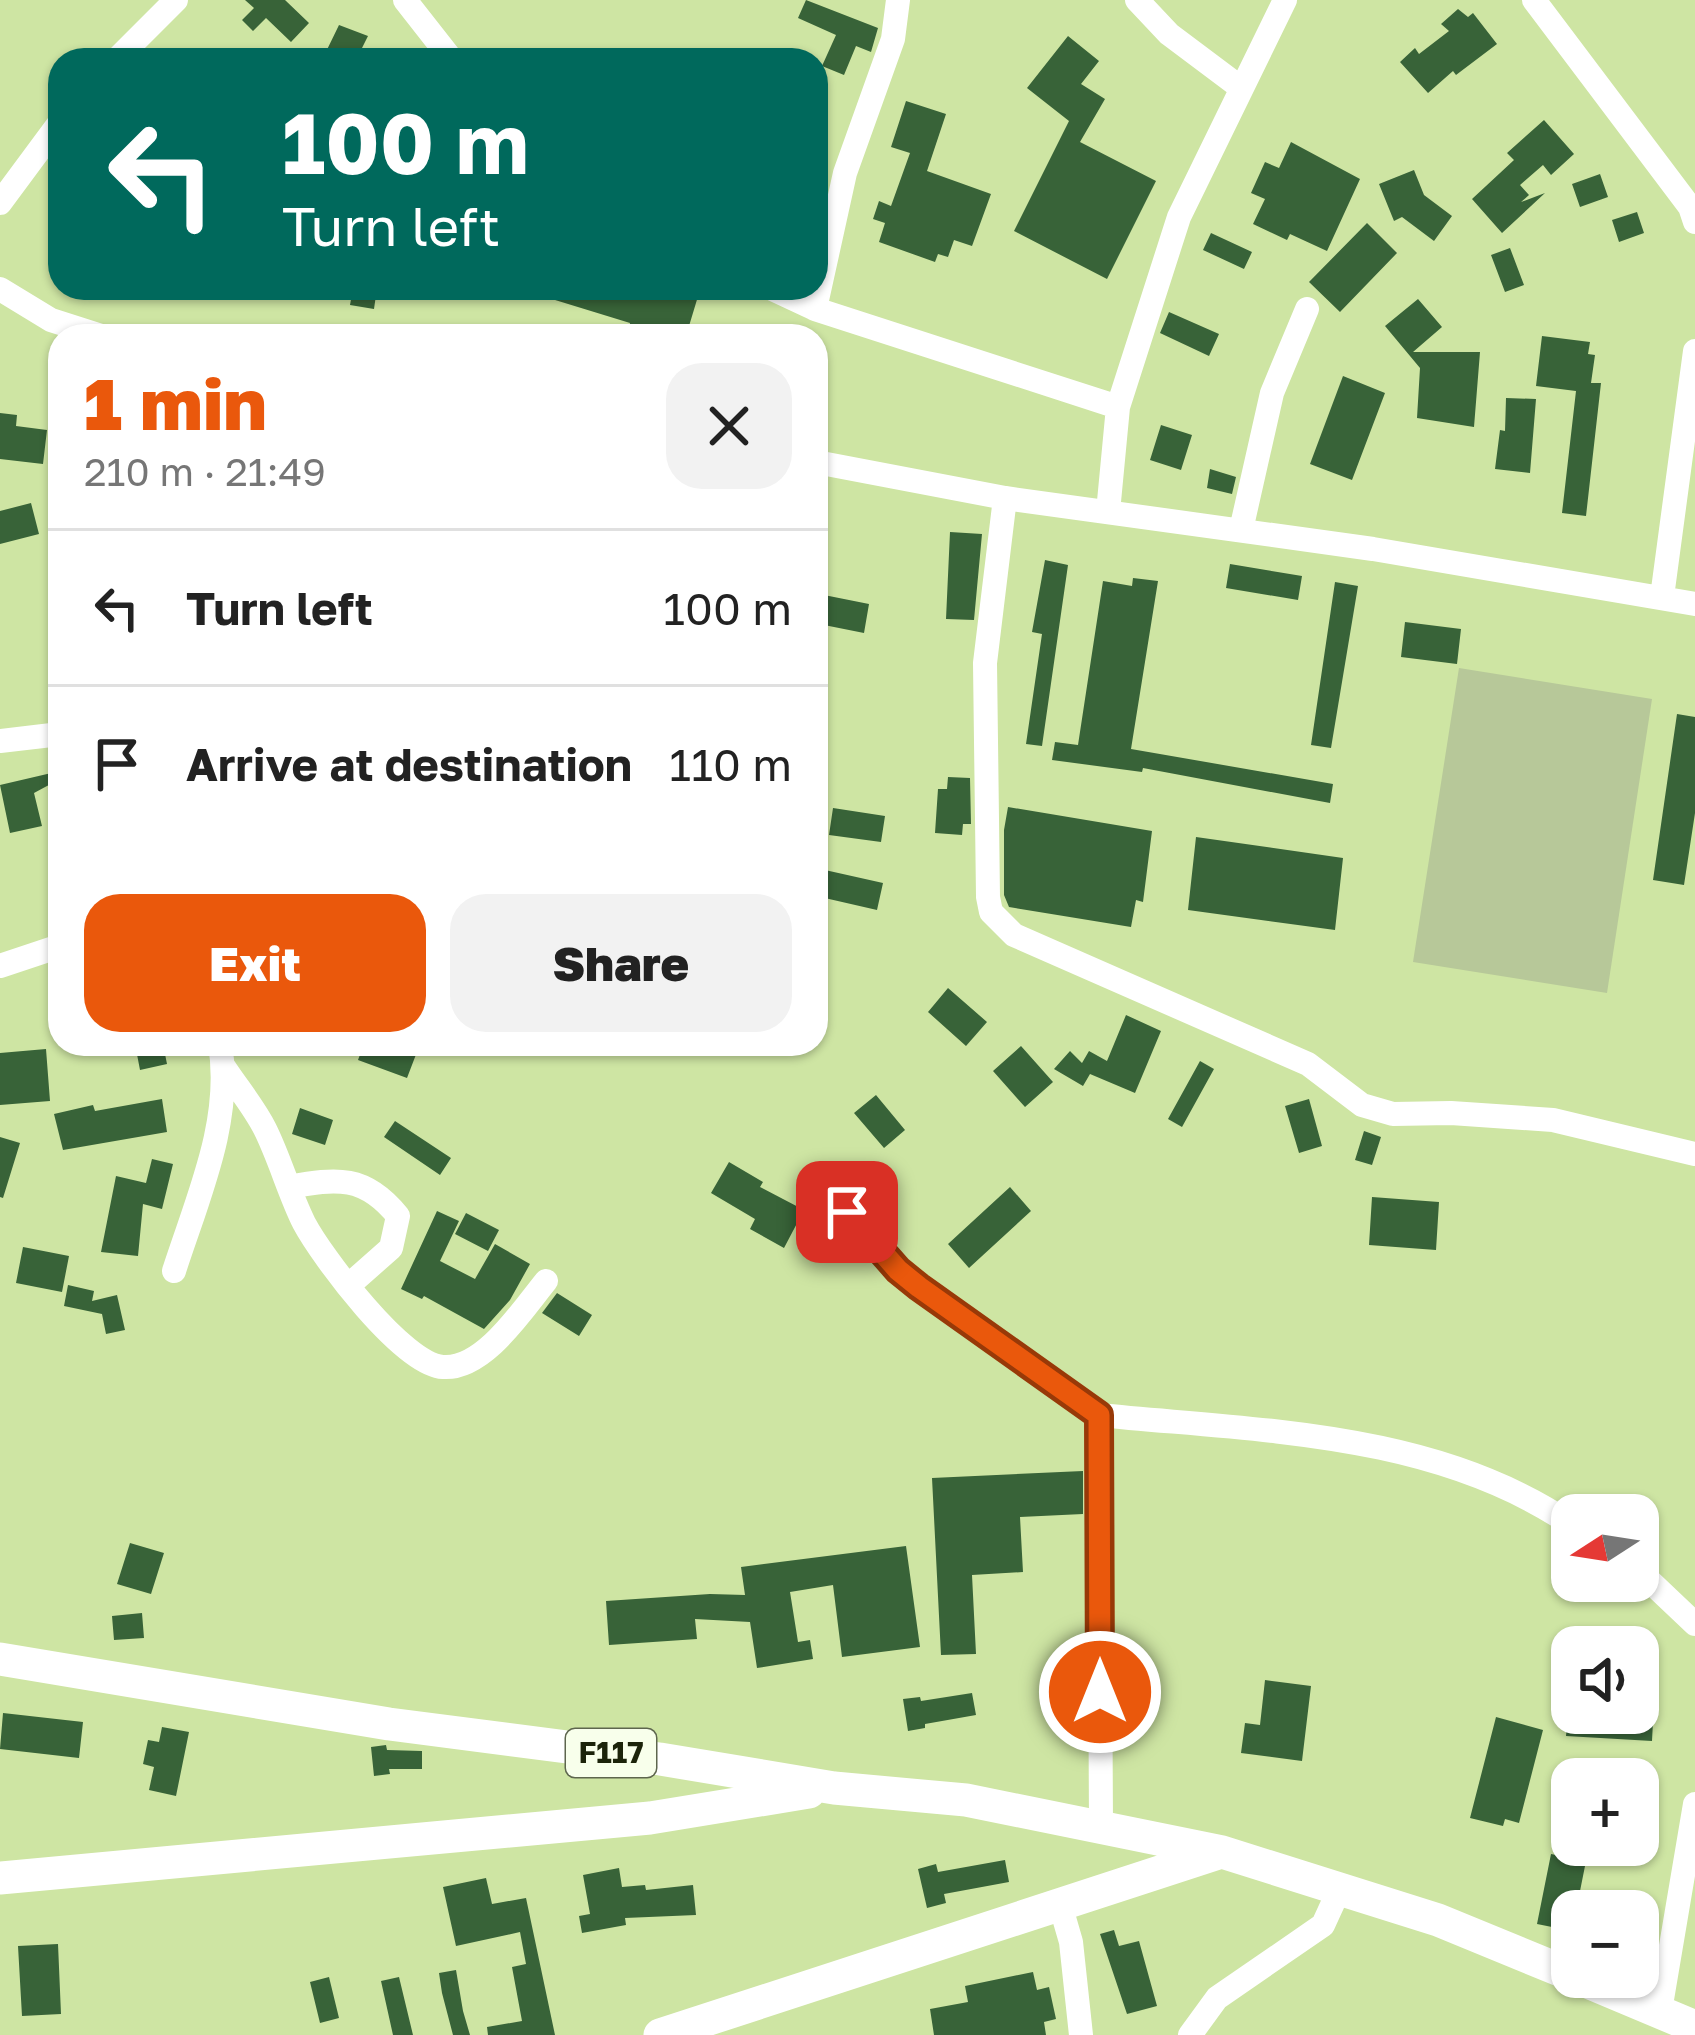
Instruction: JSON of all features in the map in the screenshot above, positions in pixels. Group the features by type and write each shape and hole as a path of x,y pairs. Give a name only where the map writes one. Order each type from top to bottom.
{"main road":[{"name":"F117","path":"0,1660 388,1724 660,1759 834,1788 966,1800 1222,1852"},
{"path":"0,1878 650,1818 834,1788"},
{"path":"660,2035 1222,1852 1438,1920 1551,1967"},
{"path":"1628,1998 1695,2026"}],"street":[{"path":"128,48 176,0"},
{"path":"405,0 443,48"},
{"path":"828,250 845,173 893,39 898,0"},
{"path":"1137,0 1169,34 1241,88"},
{"path":"1108,512 1118,406 1179,217 1285,0"},
{"path":"1534,0 1690,207 1695,222"},
{"path":"0,203 48,138"},
{"path":"0,289 64,324"},
{"path":"796,300 1118,406"},
{"path":"815,309 817,300"},
{"path":"1241,530 1272,393 1307,309"},
{"path":"1662,597 1695,351"},
{"path":"828,464 1005,498 1241,530 1695,604"},
{"path":"1005,498 986,662 988,896 991,912 1001,926 1046,951 1308,1064 1362,1105 1393,1114 1552,1120 1695,1154"},
{"path":"0,741 48,735"},
{"path":"0,984 7,964 48,950"},
{"path":"173,1271 211,1157 222,1105 222,1056"},
{"path":"223,1056 264,1126 304,1223 370,1313 422,1360 443,1367 464,1362 494,1345 546,1281"},
{"path":"290,1187 350,1181 381,1194 398,1216 391,1248 348,1286"},
{"path":"821,1183 898,1270 1099,1415 1376,1446 1489,1480 1551,1514"},
{"path":"1099,1415 1100,1827"},
{"path":"1659,1590 1695,1624"},
{"path":"1660,2011 1695,1804"},
{"path":"1190,2035 1216,1998 1322,1925 1339,1890"},
{"path":"1060,1904 1077,1983 1081,2035"}],"green space":[{"path":"1459,668 1652,699 1607,993 1413,962"}],"building":[{"path":"245,0 285,0 309,23 291,42 266,18 253,31 242,20 254,8"},
{"path":"806,0 878,28 871,52 856,46 844,75 828,68 828,53 836,35 798,18"},
{"path":"1458,9 1468,17 1473,13 1497,44 1428,93 1400,62 1415,48 1419,54 1449,31 1441,24"},
{"path":"339,25 368,36 362,48 328,48"},
{"path":"1068,36 1099,61 1081,84 1105,99 1080,142 1156,181 1107,279 1014,231 1069,121 1027,88"},
{"path":"906,101 946,114 927,171 991,194 972,246 954,240 948,257 938,254 935,262 879,242 885,223 873,219 879,201 891,206 910,153 891,147"},
{"path":"1544,120 1574,154 1551,175 1543,165 1520,185 1529,195 1521,202 1545,193 1502,233 1472,199 1514,160 1507,153"},
{"path":"1291,142 1360,179 1327,251 1253,224 1265,199 1251,193 1265,162 1279,168"},
{"path":"1414,170 1424,195 1452,216 1434,241 1402,217 1394,221 1379,184"},
{"path":"1600,174 1608,197 1580,207 1572,184"},
{"path":"1637,212 1644,233 1619,242 1612,220"},
{"path":"1367,223 1397,253 1340,312 1309,282"},
{"path":"1211,233 1252,252 1244,269 1203,250"},
{"path":"1510,248 1524,285 1505,292 1491,255"},
{"path":"1418,299 1442,327 1413,352 1480,352 1474,427 1417,418 1420,368 1385,326"},
{"path":"351,300 375,300 374,309 350,305"},
{"path":"555,300 697,300 690,324 630,323"},
{"path":"1169,312 1219,334 1209,356 1160,333"},
{"path":"1542,336 1590,342 1588,354 1595,355 1591,383 1601,383 1586,516 1562,513 1576,391 1536,386"},
{"path":"1343,376 1385,393 1352,480 1310,464"},
{"path":"1506,398 1536,399 1530,473 1495,469 1500,430 1505,431"},
{"path":"0,413 17,415 16,426 47,430 43,464 0,459"},
{"path":"1161,425 1192,435 1181,470 1150,460"},
{"path":"1210,469 1236,477 1232,494 1207,488"},
{"path":"31,503 39,534 0,544 0,511"},
{"path":"950,532 982,534 974,620 946,619"},
{"path":"1045,560 1068,565 1042,746 1026,744 1042,634 1032,632"},
{"path":"1230,564 1302,576 1298,600 1226,588"},
{"path":"1133,578 1158,581 1131,749 1333,784 1330,803 1143,768 1142,772 1052,760 1055,742 1078,745 1103,581 1132,586"},
{"path":"1335,582 1358,586 1331,748 1311,745"},
{"path":"828,596 869,604 864,633 828,626"},
{"path":"1405,622 1461,629 1457,664 1401,657"},
{"path":"1677,714 1695,717 1695,813 1684,885 1653,880"},
{"path":"48,774 48,785 34,793 42,826 10,833 0,785"},
{"path":"948,777 970,778 971,824 963,824 962,835 935,833 938,789 947,789"},
{"path":"1008,807 1152,831 1143,902 1136,900 1131,927 1009,907 1004,895"},
{"path":"833,808 885,816 881,842 829,835"},
{"path":"1196,837 1343,858 1335,930 1188,910"},
{"path":"828,871 883,883 877,910 828,899"},
{"path":"948,988 987,1022 966,1046 928,1012"},
{"path":"1126,1015 1161,1031 1135,1093 1090,1074 1083,1086 1054,1069 1070,1051 1082,1063 1089,1051 1107,1061"},
{"path":"1021,1046 1053,1082 1025,1107 993,1071"},
{"path":"46,1049 50,1101 0,1105 0,1053"},
{"path":"137,1056 165,1056 167,1064 140,1070"},
{"path":"360,1056 415,1056 407,1078 358,1060"},
{"path":"1200,1061 1214,1069 1182,1127 1168,1119"},
{"path":"876,1095 905,1130 884,1148 854,1113"},
{"path":"162,1099 167,1132 63,1150 54,1114"},
{"path":"1309,1099 1322,1146 1299,1153 1285,1106"},
{"path":"300,1108 333,1120 325,1145 292,1134"},
{"path":"395,1121 451,1158 440,1175 384,1137"},
{"path":"1364,1131 1381,1137 1372,1165 1355,1160"},
{"path":"0,1137 20,1143 3,1198 0,1197"},
{"path":"152,1159 173,1164 162,1209 143,1204 138,1256 101,1252 116,1176 146,1183"},
{"path":"729,1162 763,1182 760,1187 804,1210 784,1248 750,1229 755,1219 711,1193"},
{"path":"1010,1187 1031,1211 969,1268 948,1244"},
{"path":"1372,1197 1439,1202 1436,1250 1369,1245"},
{"path":"437,1211 459,1221 440,1261 475,1279 495,1244 530,1264 510,1300 484,1329 424,1296 401,1289"},
{"path":"466,1213 499,1230 488,1251 455,1234"},
{"path":"23,1247 69,1256 62,1292 16,1283"},
{"path":"68,1285 94,1291 92,1301 117,1295 125,1330 106,1334 102,1314 64,1306"},
{"path":"557,1293 592,1315 579,1336 542,1313"},
{"path":"1083,1471 1083,1514 1020,1517 1023,1572 972,1575 976,1654 941,1655 932,1478"},
{"path":"130,1543 164,1553 151,1594 117,1584"},
{"path":"906,1546 920,1647 842,1657 833,1585 790,1592 798,1642 810,1640 813,1659 757,1668 750,1622 695,1619 697,1639 609,1645 606,1601 745,1595 741,1567"},
{"path":"142,1613 144,1638 114,1640 112,1616"},
{"path":"1265,1680 1311,1686 1302,1761 1241,1753 1245,1723 1260,1725"},
{"path":"972,1693 976,1715 908,1731 903,1699"},
{"path":"3,1713 83,1722 79,1758 0,1749"},
{"path":"1496,1717 1543,1730 1519,1823 1505,1819 1503,1826 1470,1818"},
{"path":"162,1727 189,1732 176,1796 149,1790 154,1767 143,1764 148,1740 159,1742"},
{"path":"1566,1734 1652,1734 1652,1741"},
{"path":"386,1745 387,1750 422,1751 422,1769 389,1769 390,1774 374,1776 371,1747"},
{"path":"1551,1854 1551,1866 1585,1866 1580,1890 1551,1890 1551,1927 1537,1924"},
{"path":"1005,1860 1009,1882 944,1894 946,1903 927,1908 918,1869 936,1864 938,1872"},
{"path":"619,1868 622,1887 645,1885 646,1890 693,1885 696,1915 625,1918 626,1925 582,1933 579,1916 590,1914 583,1875"},
{"path":"486,1878 492,1904 526,1898 555,2035 488,2035 487,2027 522,2021 512,1967 526,1964 520,1932 456,1946 443,1887"},
{"path":"1114,1930 1119,1946 1139,1941 1157,2006 1127,2014 1100,1934"},
{"path":"58,1944 61,2014 22,2016 18,1946"},
{"path":"456,1970 470,2035 453,2035 442,1993 439,1973"},
{"path":"1033,1972 1037,1990 1049,1987 1056,2019 1044,2022 1046,2035 934,2035 930,2009 968,2002 965,1986"},
{"path":"329,1977 339,2018 320,2023 310,1982"},
{"path":"399,1977 413,2035 393,2035 381,1981"}],"route":[{"path":"847,1212 919,1287 1099,1415 1100,1692"}]}
